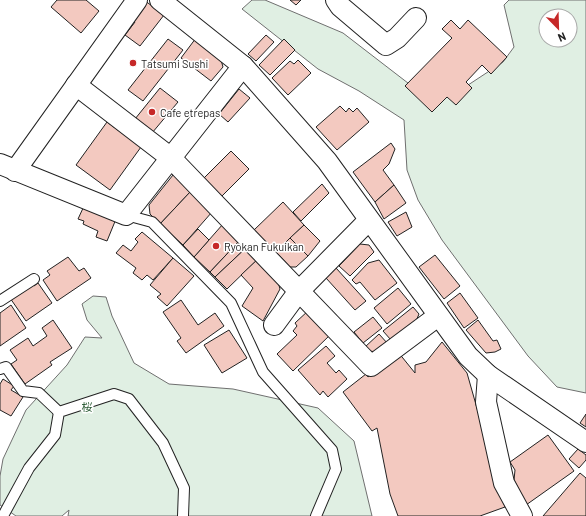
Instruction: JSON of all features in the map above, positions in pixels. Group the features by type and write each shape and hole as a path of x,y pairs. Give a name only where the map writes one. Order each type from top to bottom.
{"street":[{"path":"137,0 76,85 7,168 126,215 243,66"},
{"path":"160,0 243,66 327,161 468,356 488,374 586,442"},
{"path":"336,0 340,6 386,45 397,38 416,18"},
{"path":"76,85 171,158 371,366 438,316"},
{"path":"274,326 299,291 369,220"},
{"path":"488,374 486,402 504,483 522,516"}],"lane":[{"path":"126,215 152,222 231,303 263,372 332,450 336,469 316,516"},
{"path":"0,301 34,279"},
{"path":"0,369 6,367 23,391 39,393 59,412"},
{"path":"59,412 114,394 129,399 163,443 184,488 183,516"},
{"path":"4,514 29,468 55,435 59,412"}],"green space":[{"path":"252,0 265,0 343,33 417,90 459,91 503,62 514,47 504,5 509,0 586,0 586,393 557,387 528,356 442,240 418,200 407,170 404,120 359,91 318,69 242,9"},
{"name":"桜","path":"93,296 106,297 112,316 134,363 169,384 233,389 318,408 354,441 372,516 68,516 69,510 62,516 16,516 0,505 0,476 3,459 26,410 67,365 85,337 102,338 87,320 82,304"}],"building":[{"path":"57,0 86,0 99,11 81,33 51,7"},
{"path":"144,0 164,15 140,46 125,35 135,22 131,18"},
{"path":"290,0 301,0 296,5"},
{"path":"451,20 460,29 468,20 507,57 491,74 482,65 466,82 472,88 456,105 447,97 432,112 405,86 452,38 442,29"},
{"path":"266,35 274,42 256,61 248,54"},
{"path":"196,38 221,60 223,67 211,81 181,58"},
{"path":"168,39 183,50 143,101 128,90"},
{"path":"284,39 295,50 270,75 259,65"},
{"path":"298,60 311,73 288,95 272,78 290,61 294,64"},
{"path":"160,88 178,102 152,133 135,119"},
{"path":"239,89 250,98 228,122 219,114"},
{"path":"340,106 346,112 349,108 353,112 357,108 369,122 337,150 316,127"},
{"path":"107,122 141,147 110,190 76,165"},
{"path":"391,143 395,149 389,164 383,170 394,185 375,202 353,172"},
{"path":"231,151 249,169 222,196 204,178"},
{"path":"173,175 178,176 191,191 160,224 150,214 149,205"},
{"path":"322,184 329,193 301,221 293,212"},
{"path":"394,185 406,203 384,219 375,202"},
{"path":"191,191 212,212 183,245 160,224"},
{"path":"283,202 304,225 276,252 254,230"},
{"path":"84,206 116,219 107,241 96,237 98,231 83,224 84,221 78,219"},
{"path":"406,212 412,227 397,236 388,222"},
{"path":"223,224 241,239 210,272 194,257"},
{"path":"304,225 320,241 308,256 290,238"},
{"path":"198,229 209,240 194,257 183,245"},
{"path":"142,232 173,258 153,280 147,275 142,280 133,273 136,268 116,253 123,245 131,251 138,242 135,239"},
{"path":"290,238 308,256 296,267 290,267 276,252"},
{"path":"241,239 248,246 215,277 210,272"},
{"path":"360,244 369,245 374,252 350,276 339,266"},
{"path":"248,246 259,258 227,289 215,277"},
{"path":"435,255 460,286 444,299 419,267"},
{"path":"68,257 79,271 84,268 91,278 57,301 43,280 50,275 47,271"},
{"path":"173,258 194,276 167,306 157,297 161,294 150,285"},
{"path":"259,258 277,278 280,289 263,321 242,306 253,288 241,275"},
{"path":"379,260 397,283 375,300 360,282 356,284 352,280 368,263"},
{"path":"336,268 366,301 355,310 326,278"},
{"path":"32,283 34,286 38,283 52,303 26,321 10,298"},
{"path":"398,288 411,304 387,324 374,308"},
{"path":"460,293 478,318 464,328 447,303"},
{"path":"181,300 198,325 215,313 224,326 186,353 177,341 181,338 163,312"},
{"path":"11,305 26,328 0,346 0,313"},
{"path":"413,307 419,314 416,321 391,340 383,331"},
{"path":"309,310 331,334 293,371 277,354 297,335 293,331 297,326 295,323"},
{"path":"373,317 382,328 363,343 354,332"},
{"path":"53,320 72,348 50,362 52,365 25,384 11,364 17,360 10,350 28,338 33,346 47,336 42,328"},
{"path":"478,320 493,341 497,340 501,349 495,352 486,353 466,330"},
{"path":"229,330 247,358 222,373 204,345"},
{"path":"379,334 388,344 377,352 369,351 365,347"},
{"path":"442,342 467,373 505,507 480,516 398,516 390,494 377,428 372,431 343,392 366,374 368,377 398,352 415,373 415,365 426,362"},
{"path":"326,346 335,356 327,363 336,373 339,370 347,379 328,397 323,391 320,395 298,370"},
{"path":"3,379 14,386 11,390 23,397 11,416 0,410 0,384"},
{"path":"586,414 586,427 580,423"},
{"path":"548,435 574,471 526,505 514,480 515,470 510,462"},
{"path":"578,449 586,455 586,460 579,468 569,459"},
{"path":"580,473 586,478 586,516 543,516"}],"place":[{"name":"Tatsumi Sushi","path":"133,63"},
{"name":"Cafe etrepas","path":"152,112"},
{"name":"Ryokan Fukuikan","path":"216,246"}]}
